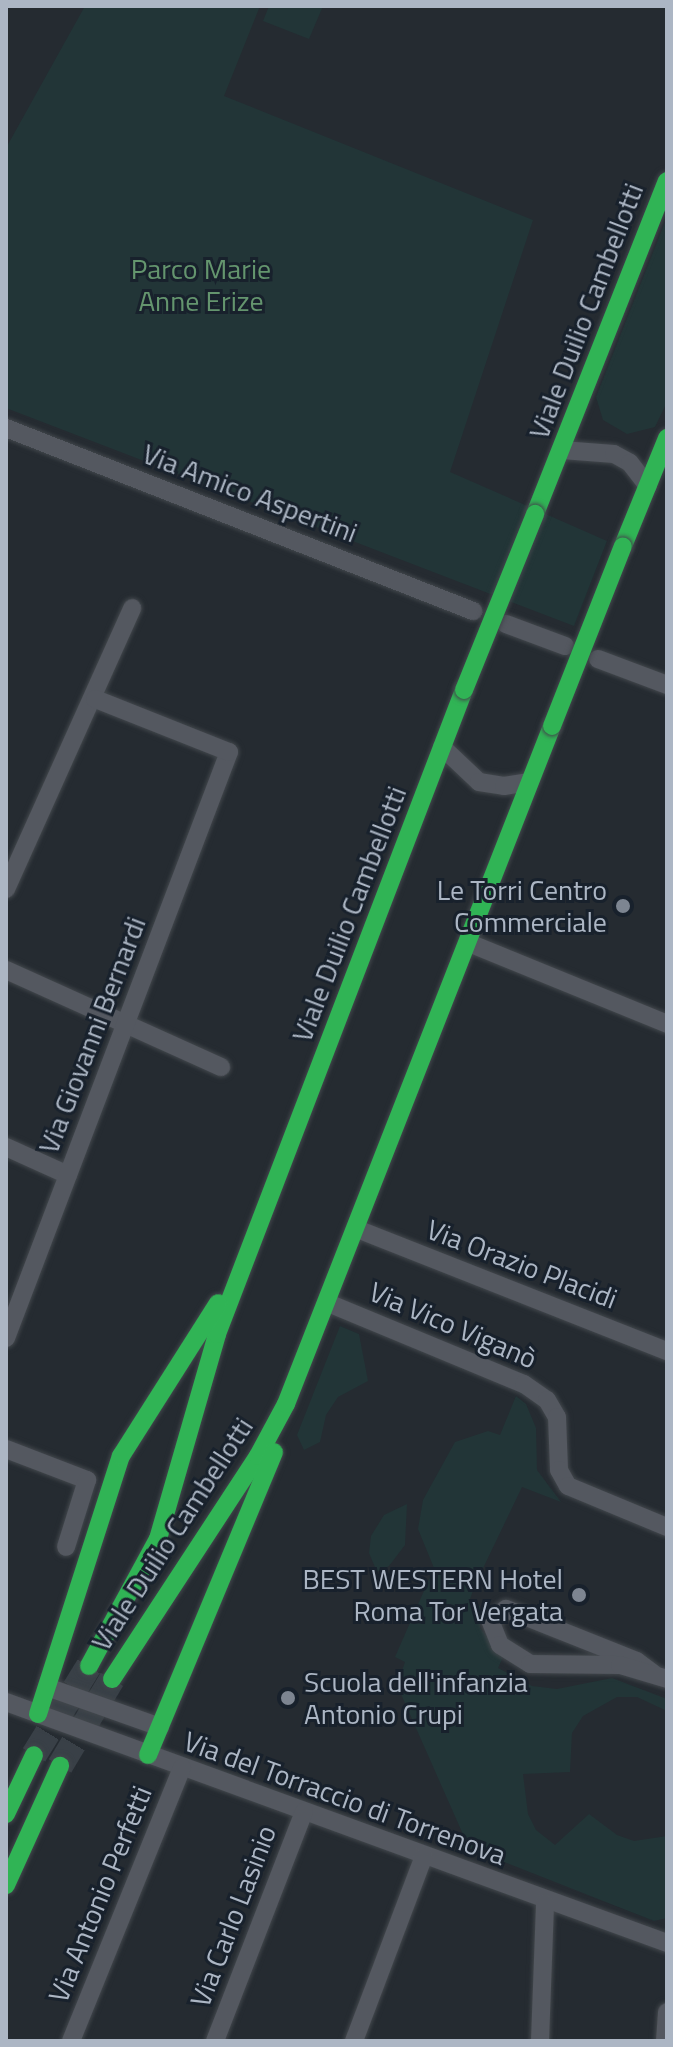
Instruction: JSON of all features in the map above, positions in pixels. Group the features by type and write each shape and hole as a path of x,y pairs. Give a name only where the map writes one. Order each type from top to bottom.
{"main road":[{"name":"Viale Duilio Cambellotti","path":"89,1666 158,1539 212,1348 242,1267 464,690 667,181"},
{"name":"Viale Duilio Cambellotti","path":"112,1679 258,1456 286,1404 667,438"},
{"path":"38,1714 128,1441 242,1267"},
{"path":"148,1755 271,1459 286,1404"},
{"path":"6,1814 34,1755"},
{"path":"6,1885 60,1766"}],"street":[{"name":"Via Amico Aspertini","path":"6,428 473,611"},
{"path":"562,450 614,454 634,467 648,486"},
{"path":"6,889 95,699 132,608"},
{"path":"506,624 565,646"},
{"path":"598,659 667,685"},
{"name":"Via Giovanni Bernardi","path":"6,1338 14,1296 68,1175 229,752 95,699"},
{"path":"442,747 479,782 504,786 530,782"},
{"path":"469,943 667,1024"},
{"path":"6,970 221,1067"},
{"path":"6,1147 68,1175"},
{"name":"Via Orazio Placidi","path":"357,1229 667,1351"},
{"name":"Via Vico Viganò","path":"328,1303 524,1384 547,1400 557,1417 559,1470 568,1486 667,1527"},
{"path":"6,1449 87,1480 66,1547"},
{"path":"506,1609 637,1661 660,1676 620,1665 530,1664 500,1645 490,1620 506,1609"},
{"name":"Via del Torraccio di Torrenova","path":"47,1687 160,1727"},
{"name":"Via del Torraccio di Torrenova","path":"6,1702 545,1903 667,1943"},
{"name":"Via Antonio Perfetti","path":"71,2041 182,1768"},
{"name":"Via Carlo Lasinio","path":"215,2041 304,1812"},
{"path":"354,2041 424,1856"},
{"path":"540,2041 545,1903"},
{"path":"665,2041 667,2012"}],"green space":[{"name":"Parco Marie Anne Erize","path":"85,6 260,6 224,96 533,220 450,472 607,541 574,626 6,408 6,148"},
{"path":"269,6 323,6 309,39 263,21"},
{"path":"667,217 667,402 655,427 627,434 603,420 596,397"},
{"path":"340,1326 359,1334 368,1381 338,1397 326,1415 320,1442 304,1450 297,1435"},
{"path":"516,1396 526,1404 536,1428 537,1470 561,1502 522,1487 475,1585 469,1602 480,1606 480,1628 503,1657 498,1668 532,1686 557,1689 612,1678 667,1699 667,1711 637,1697 617,1697 583,1716 572,1733 570,1772 523,1774 528,1814 536,1830 555,1845 589,1814 617,1835 634,1841 667,1836 667,1918 654,1921 469,1848 397,1685 405,1662 395,1657 434,1568 418,1529 423,1500 455,1442 488,1431 500,1435"},
{"path":"407,1504 405,1545 389,1566 377,1572 369,1553 371,1536 384,1515"}],"tunnel":[{"path":"34,1755 89,1666"},
{"path":"60,1766 112,1679"}],"traffic: fast":[{"path":"535,514 667,181"},
{"path":"623,546 667,438"},
{"path":"464,690 535,514"},
{"path":"552,726 623,546"},
{"path":"89,1666 158,1539 217,1334 464,690"},
{"path":"112,1679 258,1456 286,1404 552,726"},
{"path":"38,1714 121,1456 218,1303"},
{"path":"148,1755 274,1452"},
{"path":"6,1814 34,1755"},
{"path":"6,1885 60,1766"}],"place":[{"name":"Le Torri Centro Commerciale","path":"623,906"},
{"name":"BEST WESTERN Hotel Roma Tor Vergata","path":"579,1595"},
{"name":"Scuola dell'infanzia Antonio Crupi","path":"288,1698"}]}
